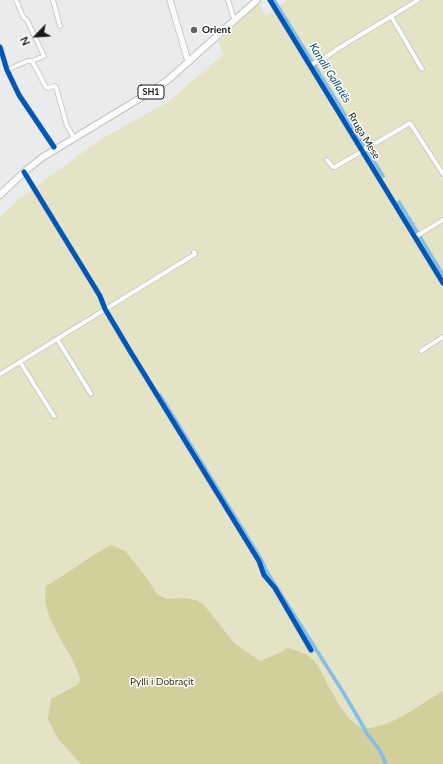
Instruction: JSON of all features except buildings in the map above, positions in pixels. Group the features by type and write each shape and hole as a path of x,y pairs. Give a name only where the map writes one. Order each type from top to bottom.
{"main road":[{"name":"SH1","path":"0,195 24,172 49,153 153,90 174,75 257,0"},
{"name":"SH1","path":"0,192 31,163 54,147 109,117"}],"street":[{"path":"7,70 27,61 32,61 43,57 44,54 27,20 23,17 16,0"},
{"path":"53,0 60,26"},
{"path":"170,0 187,58 190,61"},
{"path":"228,0 235,20"},
{"name":"Rruga Mese","path":"270,0 365,150 443,283"},
{"path":"311,65 418,0"},
{"path":"391,16 422,69"},
{"path":"0,47 1,58 20,98 54,147"},
{"path":"32,61 46,87 56,87 67,126 74,136"},
{"path":"327,160 333,167 335,167 410,123 443,174"},
{"path":"24,172 100,296 105,309 311,650"},
{"path":"416,236 443,220"},
{"path":"0,374 192,256 195,254 194,252"},
{"path":"421,351 443,337"},
{"path":"57,339 91,394"},
{"path":"20,362 54,416"}],"green space":[{"path":"287,0 443,0 443,764 0,764 0,217 18,200 101,139 168,102 224,54 218,41 223,37 224,33 258,2 266,16"},
{"name":"Pylli i Dobraçit","path":"111,545 125,551 146,577 157,594 166,599 184,598 196,600 204,605 235,644 260,661 288,648 309,656 315,662 345,713 360,727 369,728 389,723 443,691 443,764 81,764 58,739 48,719 51,699 77,685 81,680 48,613 45,595 46,586"}],"waterway":[{"name":"Kanali Gallatës","path":"274,0 383,176"},
{"name":"Kanali Gallatës","path":"399,202 443,275"},
{"path":"160,395 261,559 267,572 343,692 367,734 379,749 386,764"}],"cycle path":[{"path":"270,0 443,283"},
{"path":"0,47 7,70 19,95 54,147"},
{"path":"24,172 100,296 105,309 130,351 259,561 264,575 275,588 311,650"}],"place":[{"name":"Orient","path":"194,30"}]}
